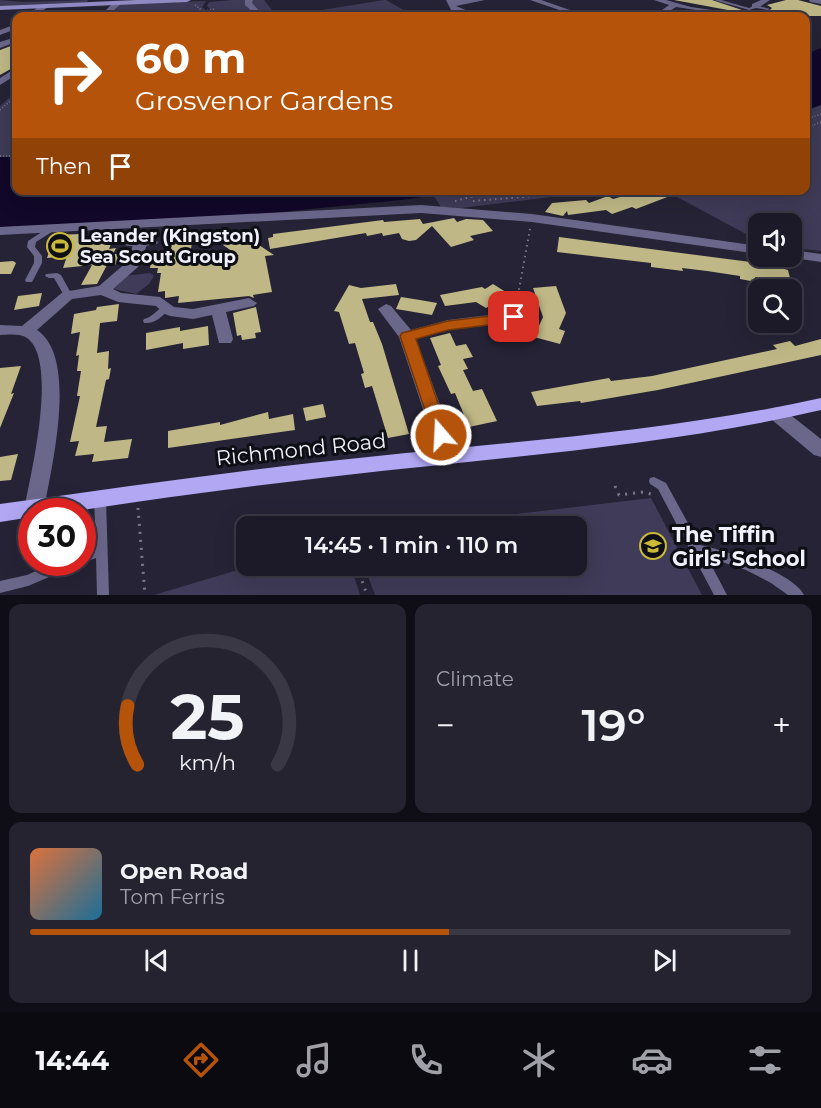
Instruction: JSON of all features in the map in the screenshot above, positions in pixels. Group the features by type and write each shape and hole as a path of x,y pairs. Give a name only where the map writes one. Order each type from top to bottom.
{"main road":[{"name":"Richmond Road","path":"96,501 315,470 449,458 640,436 777,414 821,404"},
{"name":"Richmond Road","path":"0,513 18,511"}],"street":[{"path":"0,8 187,0"},
{"path":"249,0 248,3 257,12"},
{"path":"466,12 454,8 451,2 481,0"},
{"path":"534,0 571,12"},
{"path":"658,0 716,12"},
{"path":"755,6 766,0"},
{"path":"813,0 821,2"},
{"path":"108,12 118,3"},
{"path":"664,12 674,5"},
{"path":"36,12 46,6"},
{"path":"48,12 58,6"},
{"path":"0,231 256,219 402,209 486,213 532,218 748,248"},
{"path":"26,331 68,295 103,290 134,264 147,243"},
{"path":"802,255 821,258"},
{"path":"103,290 118,297 160,302 170,311 193,314 249,303"},
{"path":"386,309 407,336 449,458"},
{"path":"218,310 225,339"},
{"path":"407,336 448,325 514,317"},
{"path":"0,330 26,331 37,337 48,355 52,406 36,498"},
{"path":"777,414 821,450"}],"lane":[{"path":"716,0 749,9 755,6 768,9"},
{"path":"29,280 38,263 38,256 31,247 32,241 54,228"},
{"path":"124,243 147,243"},
{"path":"54,275 68,295"},
{"path":"147,321 152,320 166,308"},
{"path":"654,480 662,486 721,595"},
{"path":"100,500 103,595"},
{"path":"696,549 723,555 776,579 798,595"},
{"path":"96,552 102,550"},
{"path":"0,586 38,576"}],"path":[{"path":"201,7 204,11 214,9"},
{"path":"0,110 12,100"},
{"path":"479,195 449,203 540,195"},
{"path":"514,317 532,218"},
{"path":"615,486 619,495 643,492 655,497"},
{"path":"137,494 145,595"},
{"path":"360,576 367,595"}],"shaded area":[{"path":"0,0 23,2 88,0 87,2 0,6"},
{"path":"264,0 272,10 269,12 249,10 251,12 212,12 207,6 209,2"},
{"path":"384,0 407,12 310,12"},
{"path":"206,1 202,7 208,12 111,12 120,4"},
{"path":"821,48 821,105 810,109 810,52"},
{"path":"12,96 12,157 0,157 0,106"},
{"path":"821,105 821,251 802,249 802,213 748,213 748,235 673,195 810,195 810,109"},
{"path":"0,157 12,157 12,195 434,195 251,215 0,227"},
{"path":"568,195 461,208 441,207 434,196"},
{"path":"150,273 154,276 149,284 136,294 114,289 112,286 123,276"},
{"path":"651,498 702,595 375,595 368,576 587,576 587,516 500,516"},
{"path":"236,570 236,576 354,576 360,595 154,595"}],"building":[{"path":"674,0 712,0 748,12"},
{"path":"786,0 798,0 821,6 821,16 810,16 810,12 768,12 772,8 767,5"},
{"path":"12,46 12,68 0,75 0,50"},
{"path":"627,195 673,195 636,209 632,207 612,214 606,210 568,215 567,211 563,216 545,212 552,203 586,200 589,203 608,196 613,199"},
{"path":"454,218 457,222 466,219 483,220 493,231 470,236 474,240 451,247 432,226 416,240 409,241 402,239 399,233 367,236 366,233 270,249 268,238 273,237 273,234 383,220 384,222 420,219 423,224"},
{"path":"186,232 184,243 192,242 189,263 239,256 223,245 244,235 274,255 265,256 272,292 253,295 254,298 249,296 178,303 179,296 165,298 165,291 158,292 161,273 157,273 158,268 150,268 153,251 166,250 166,245 171,244 173,233"},
{"path":"81,234 79,239 106,239 103,244 111,244 109,249 116,248 113,254 121,254 115,265 107,265 97,284 81,285 92,265 63,268 67,256 47,258 55,235"},
{"path":"559,237 748,262 748,267 776,267 788,270 790,279 755,277 755,279 748,280 740,279 740,276 707,271 651,267 651,263 557,252"},
{"path":"13,261 16,263 11,274 0,274 0,262"},
{"path":"396,284 399,295 362,299 370,322 373,322 382,344 409,434 388,438 372,386 365,388 361,374 364,373 355,343 349,344 339,312 334,311 349,285 361,288"},
{"path":"493,284 509,294 486,308 476,302 445,306 440,295 482,287 485,289"},
{"path":"556,286 566,313 559,329 565,331 560,344 534,337 543,317 533,288"},
{"path":"42,293 39,306 14,310 18,296"},
{"path":"401,297 437,303 432,315 396,309"},
{"path":"119,304 117,321 100,323 97,353 109,351 108,369 111,368 109,379 106,380 96,427 107,426 104,442 132,439 128,458 92,462 94,454 75,456 79,441 70,442 80,396 77,396 81,371 77,371 79,355 76,356 80,332 71,334 74,314 96,310 97,307"},
{"path":"256,307 261,332 255,333 256,338 242,340 241,335 237,336 233,313"},
{"path":"208,326 209,345 183,349 183,343 146,350 146,333 180,327 180,331"},
{"path":"450,333 456,346 466,344 473,357 463,359 468,369 463,370 473,391 482,389 497,421 469,427 455,393 451,394 438,366 441,365 430,338"},
{"path":"821,339 821,355 658,390 581,403 580,401 537,406 531,392 609,378 611,381 652,376 777,349 773,345 790,341 795,346"},
{"path":"21,366 11,394 14,393 0,428 0,368"},
{"path":"323,404 326,417 306,421 303,408"},
{"path":"268,412 269,419 293,414 295,430 168,448 168,431 220,422 220,425"},
{"path":"18,454 11,480 0,481 0,457"}],"place":[{"name":"Leander (Kingston) Sea Scout Group","path":"60,246"},
{"name":"The Tiffin Girls' School","path":"653,546"}],"route":[{"path":"441,435 407,336 448,325 514,317"}]}
